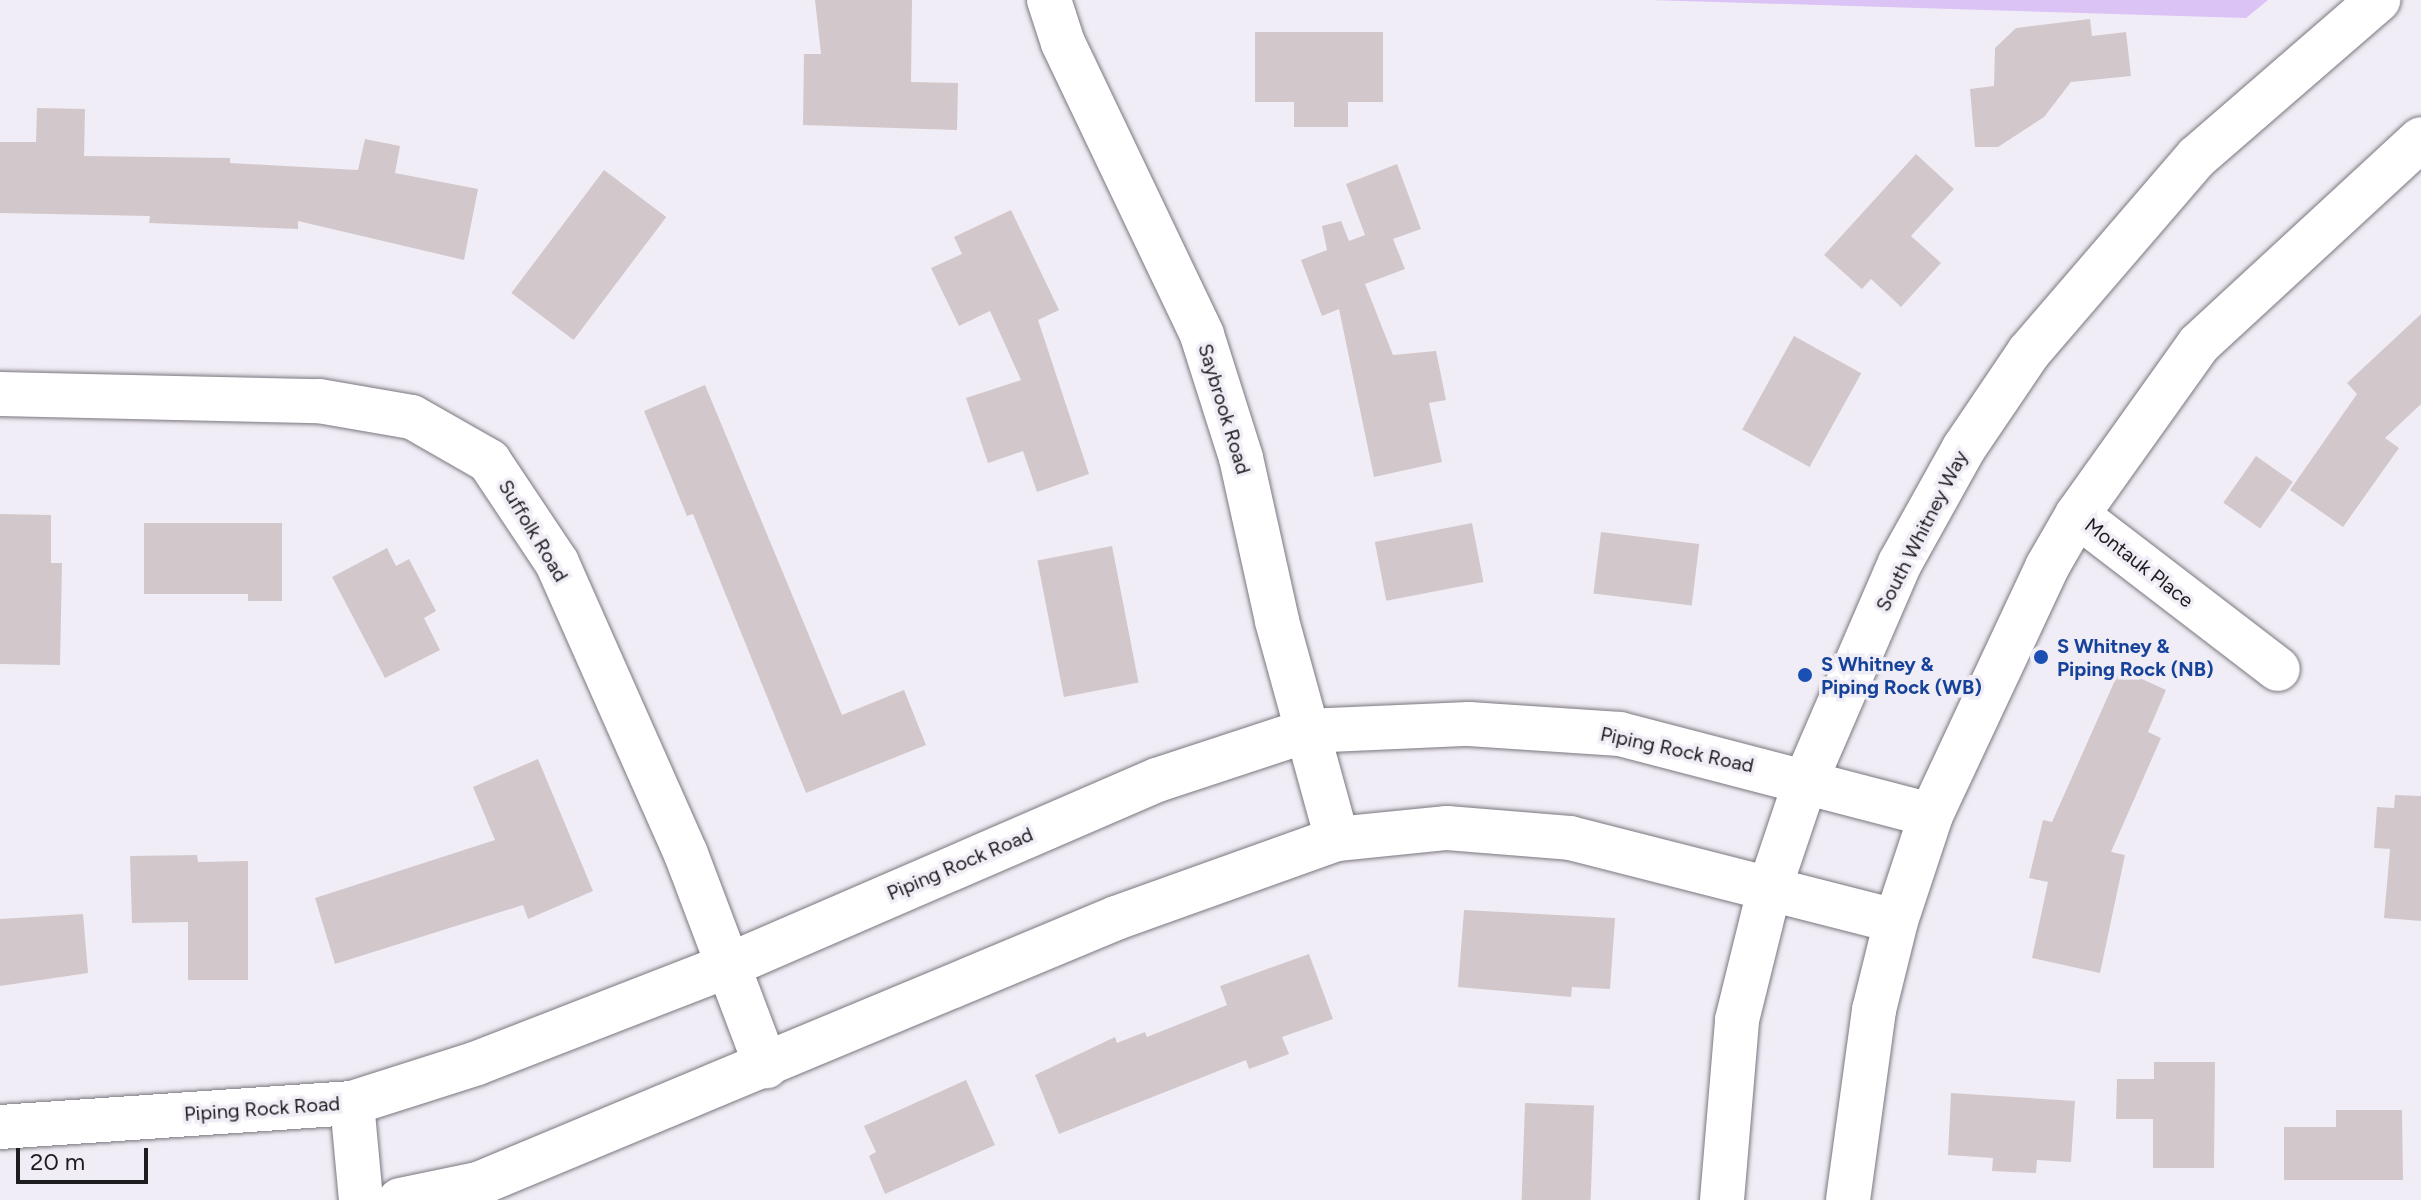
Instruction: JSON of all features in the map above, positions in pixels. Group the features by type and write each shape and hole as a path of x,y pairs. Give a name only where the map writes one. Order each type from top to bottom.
{"street":[{"name":"Saybrook Road","path":"1049,0 1063,43 1202,335 1241,458 1306,731 1337,839"},
{"name":"South Whitney Way","path":"1722,1200 1737,1020 1770,887 1806,780 1900,563 1964,448 2029,352 2197,157 2378,0"},
{"path":"1848,1200 1874,1010 1896,921 1931,815 1991,679 2077,515 2199,344 2421,139"},
{"name":"Suffolk Road","path":"0,394 319,401 412,417 489,461 557,563 686,854 766,1066"},
{"name":"Montauk Place","path":"2077,515 2278,669"},
{"name":"Piping Rock Road","path":"0,1127 352,1103 477,1063 727,966 1157,780 1306,731 1469,724 1620,734 1931,815"},
{"path":"400,1200 478,1184 1144,907 1337,839 1447,828 1570,838 1896,921"},
{"path":"352,1103 361,1200"}],"shaded area":[{"path":"1650,0 2268,0 2246,18"}],"building":[{"path":"815,0 912,0 911,82 958,83 957,130 803,125 804,54 821,54"},
{"path":"2090,19 2092,36 2126,32 2131,76 2071,82 2044,117 1998,147 1975,147 1970,89 1994,86 1995,48 2016,28"},
{"path":"1255,32 1383,32 1383,102 1348,102 1348,127 1294,127 1294,102 1255,102"},
{"path":"37,108 85,109 84,156 230,158 230,163 358,170 365,139 400,146 395,173 478,189 464,260 298,221 298,229 149,223 150,216 0,213 0,142 36,142"},
{"path":"1916,154 1954,189 1911,236 1941,263 1901,307 1871,279 1862,289 1824,255"},
{"path":"1397,164 1421,229 1393,239 1405,269 1365,284 1393,355 1436,351 1446,400 1429,403 1442,462 1374,477 1339,309 1322,316 1301,260 1327,250 1322,226 1341,221 1349,241 1365,235 1346,184"},
{"path":"604,170 666,217 574,340 511,293"},
{"path":"1011,210 1059,310 1038,320 1089,474 1037,492 1023,451 988,463 966,398 1021,380 990,311 959,326 931,268 962,254 954,237"},
{"path":"2421,314 2421,404 2385,438 2399,448 2343,527 2290,490 2357,394 2347,383"},
{"path":"1794,336 1861,373 1809,467 1742,430"},
{"path":"705,385 842,715 904,690 926,745 806,793 693,514 687,516 644,411"},
{"path":"2256,456 2293,482 2260,529 2223,503"},
{"path":"0,514 51,515 51,563 62,563 60,665 0,664"},
{"path":"144,523 282,523 282,601 248,601 248,594 144,594"},
{"path":"1472,523 1483,582 1386,601 1375,542"},
{"path":"1601,532 1699,544 1692,606 1593,594"},
{"path":"1112,546 1139,682 1064,697 1037,561"},
{"path":"387,548 396,566 409,559 436,611 424,618 440,650 385,678 332,577"},
{"path":"2120,669 2166,690 2148,732 2161,738 2111,852 2125,855 2100,973 2032,958 2048,882 2029,878 2043,820 2052,822"},
{"path":"538,759 593,891 528,919 523,905 335,964 315,898 495,840 473,787"},
{"path":"2395,795 2421,796 2421,921 2384,918 2390,849 2374,848 2377,807 2394,808"},
{"path":"197,855 198,862 248,861 248,980 188,980 188,922 132,923 130,856"},
{"path":"1464,910 1615,918 1610,989 1572,987 1571,997 1458,987"},
{"path":"83,914 88,973 0,986 0,919"},
{"path":"1309,954 1333,1019 1282,1037 1289,1054 1249,1069 1246,1060 1059,1134 1035,1075 1115,1037 1117,1043 1145,1032 1147,1037 1227,1005 1220,986"},
{"path":"2154,1062 2215,1062 2214,1168 2153,1168 2153,1119 2116,1119 2117,1079 2154,1079"},
{"path":"966,1080 995,1145 885,1194 869,1156 876,1152 864,1126"},
{"path":"1951,1093 2075,1101 2071,1162 2037,1160 2036,1173 1992,1171 1993,1158 1948,1155"},
{"path":"1525,1103 1594,1105 1591,1200 1522,1200"},
{"path":"2336,1110 2402,1110 2403,1180 2284,1180 2284,1127 2336,1127"}],"place":[{"name":"S Whitney & Piping Rock (NB)","path":"2041,657"},
{"name":"S Whitney & Piping Rock (WB)","path":"1805,675"}]}
